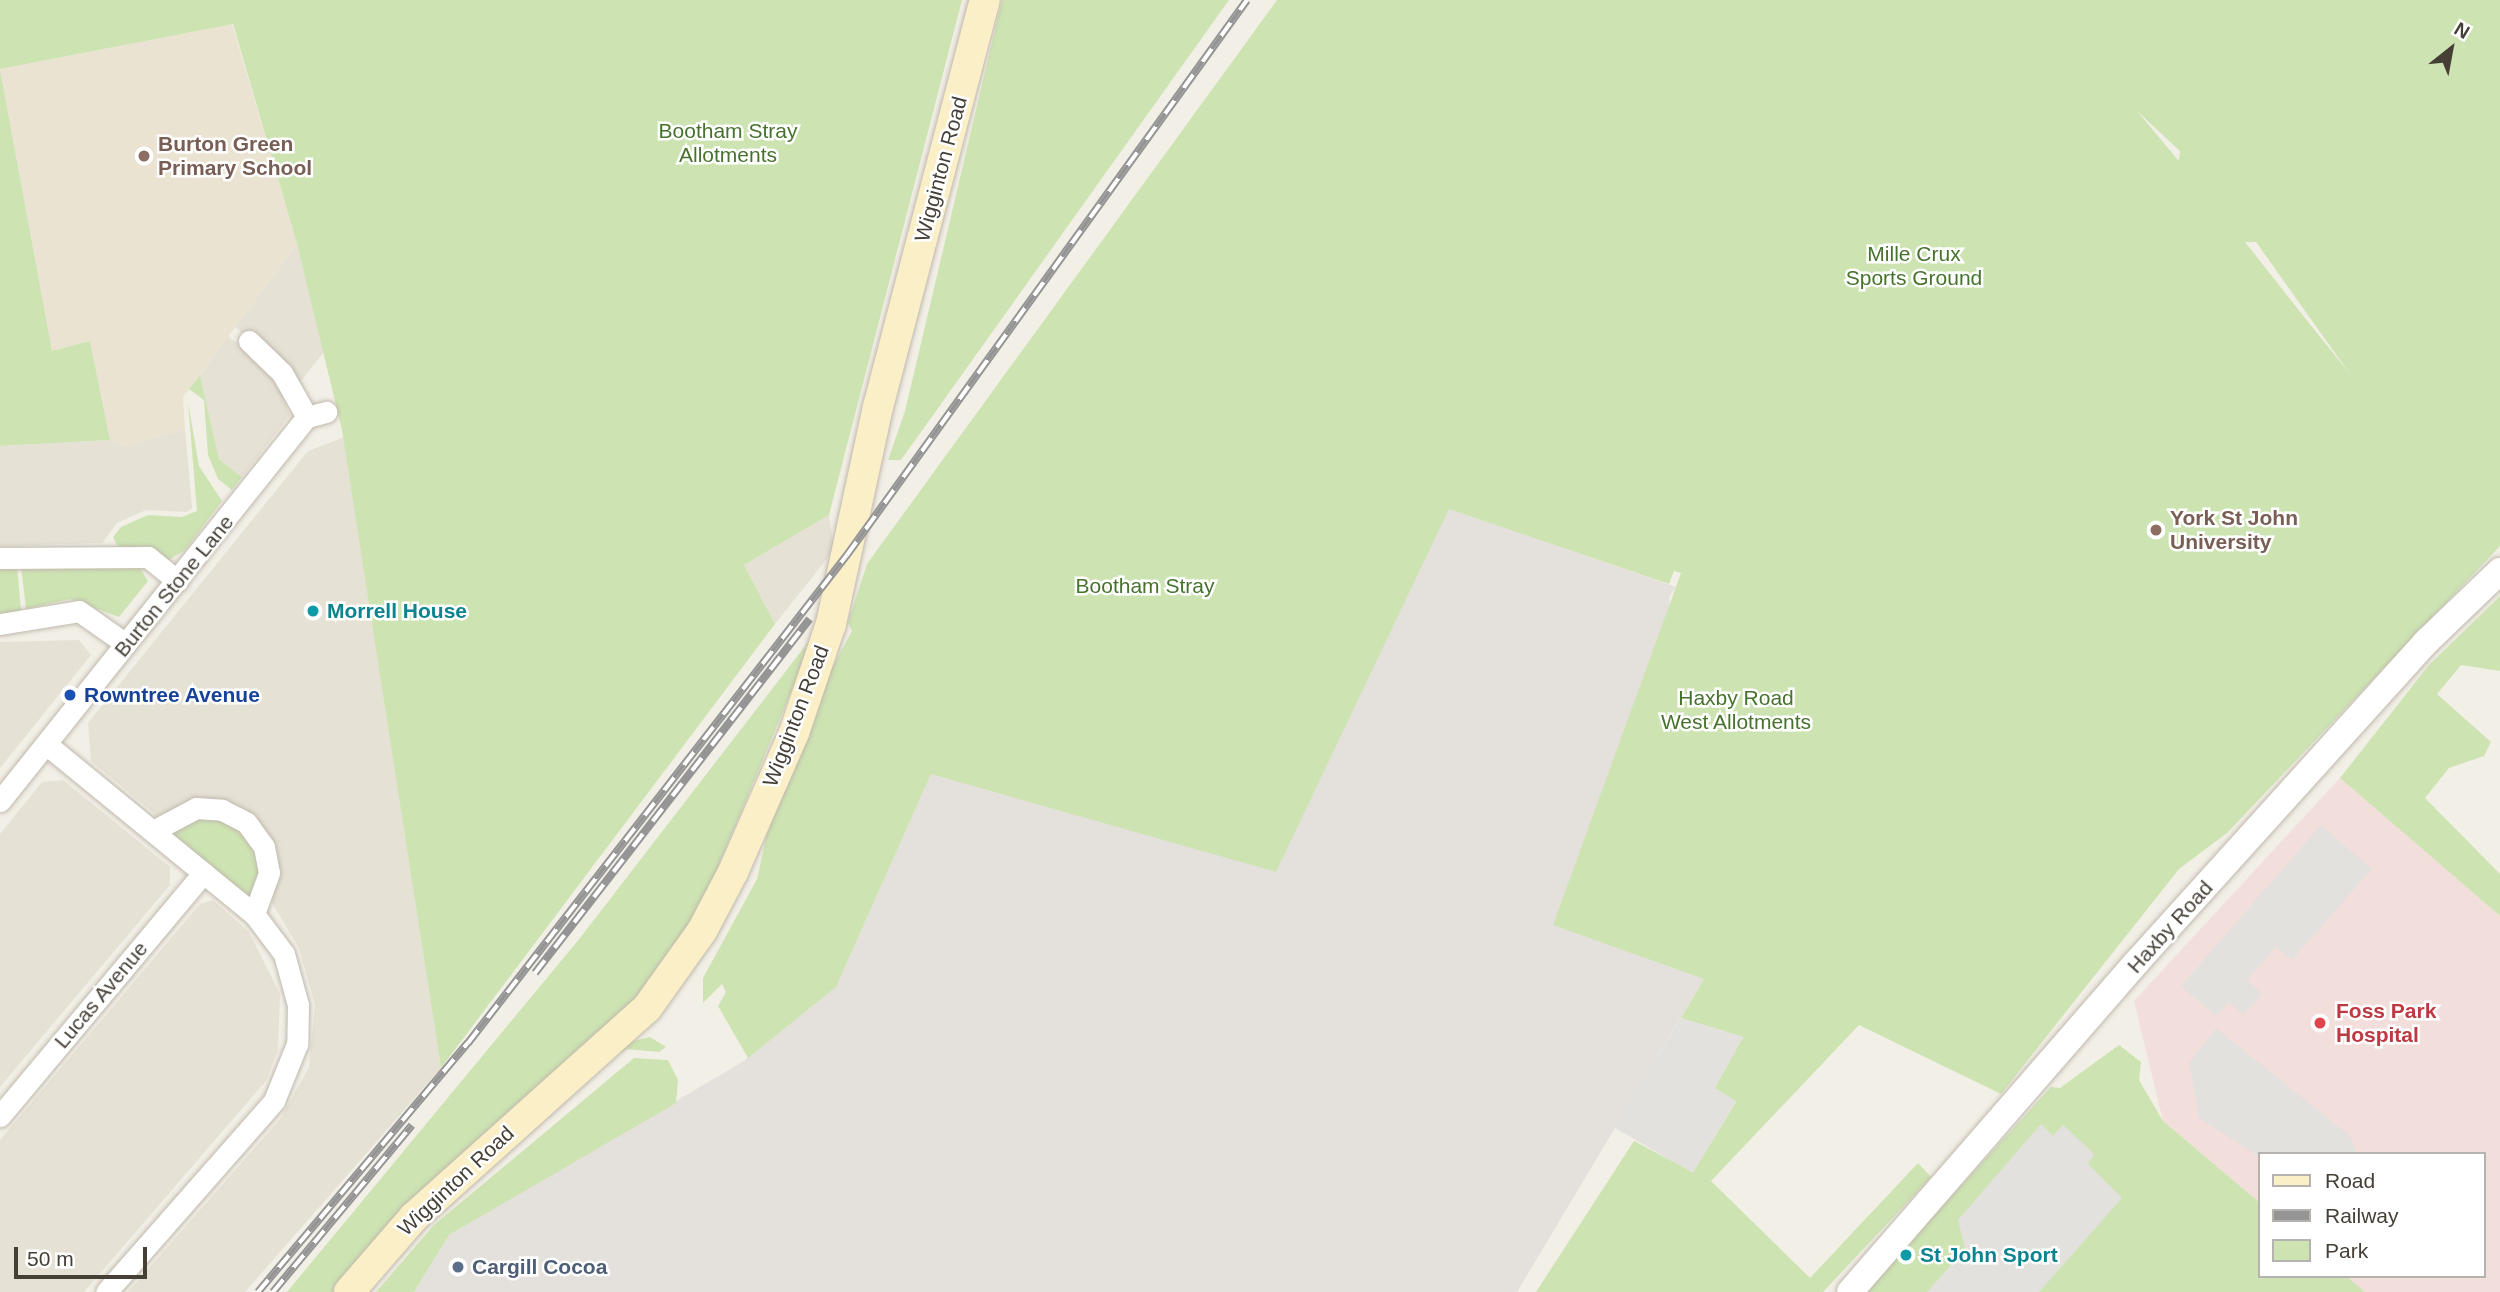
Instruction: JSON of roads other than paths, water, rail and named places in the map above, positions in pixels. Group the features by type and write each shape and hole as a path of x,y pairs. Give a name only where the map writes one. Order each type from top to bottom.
{"main road":[{"name":"Wigginton Road","path":"349,1292 414,1217 647,1009 702,931 733,872 794,733 831,624 878,407 985,0"}],"street":[{"name":"Burton Stone Lane","path":"0,801 316,414 282,373 249,341"},
{"path":"0,558 148,557 178,581"},
{"name":"Haxby Road","path":"1850,1292 2136,964 2426,642 2500,571"},
{"path":"0,624 79,611 126,644"},
{"path":"46,744 254,914 284,954 296,988 297,1044 286,1082 106,1292"},
{"path":"153,831 196,808 222,810 246,822 264,847 269,873 254,914"},
{"name":"Lucas Avenue","path":"0,1116 203,873"}],"railway":[{"path":"258,1292 468,1043 847,555 1247,0"},
{"path":"535,973 810,619"},
{"path":"273,1292 412,1125"}],"place":[{"name":"Burton Green Primary School","path":"144,156"},
{"name":"York St John University","path":"2156,530"},
{"name":"Morrell House","path":"313,611"},
{"name":"Rowntree Avenue","path":"70,695"},
{"name":"Foss Park Hospital","path":"2320,1023"},
{"name":"St John Sport","path":"1906,1255"},
{"name":"Cargill Cocoa","path":"458,1267"}],"park label":[{"name":"Bootham Stray Allotments","path":"728,143"},
{"name":"Mille Crux Sports Ground","path":"1914,266"},
{"name":"Bootham Stray","path":"1145,586"},
{"name":"Haxby Road West Allotments","path":"1736,710"}]}
